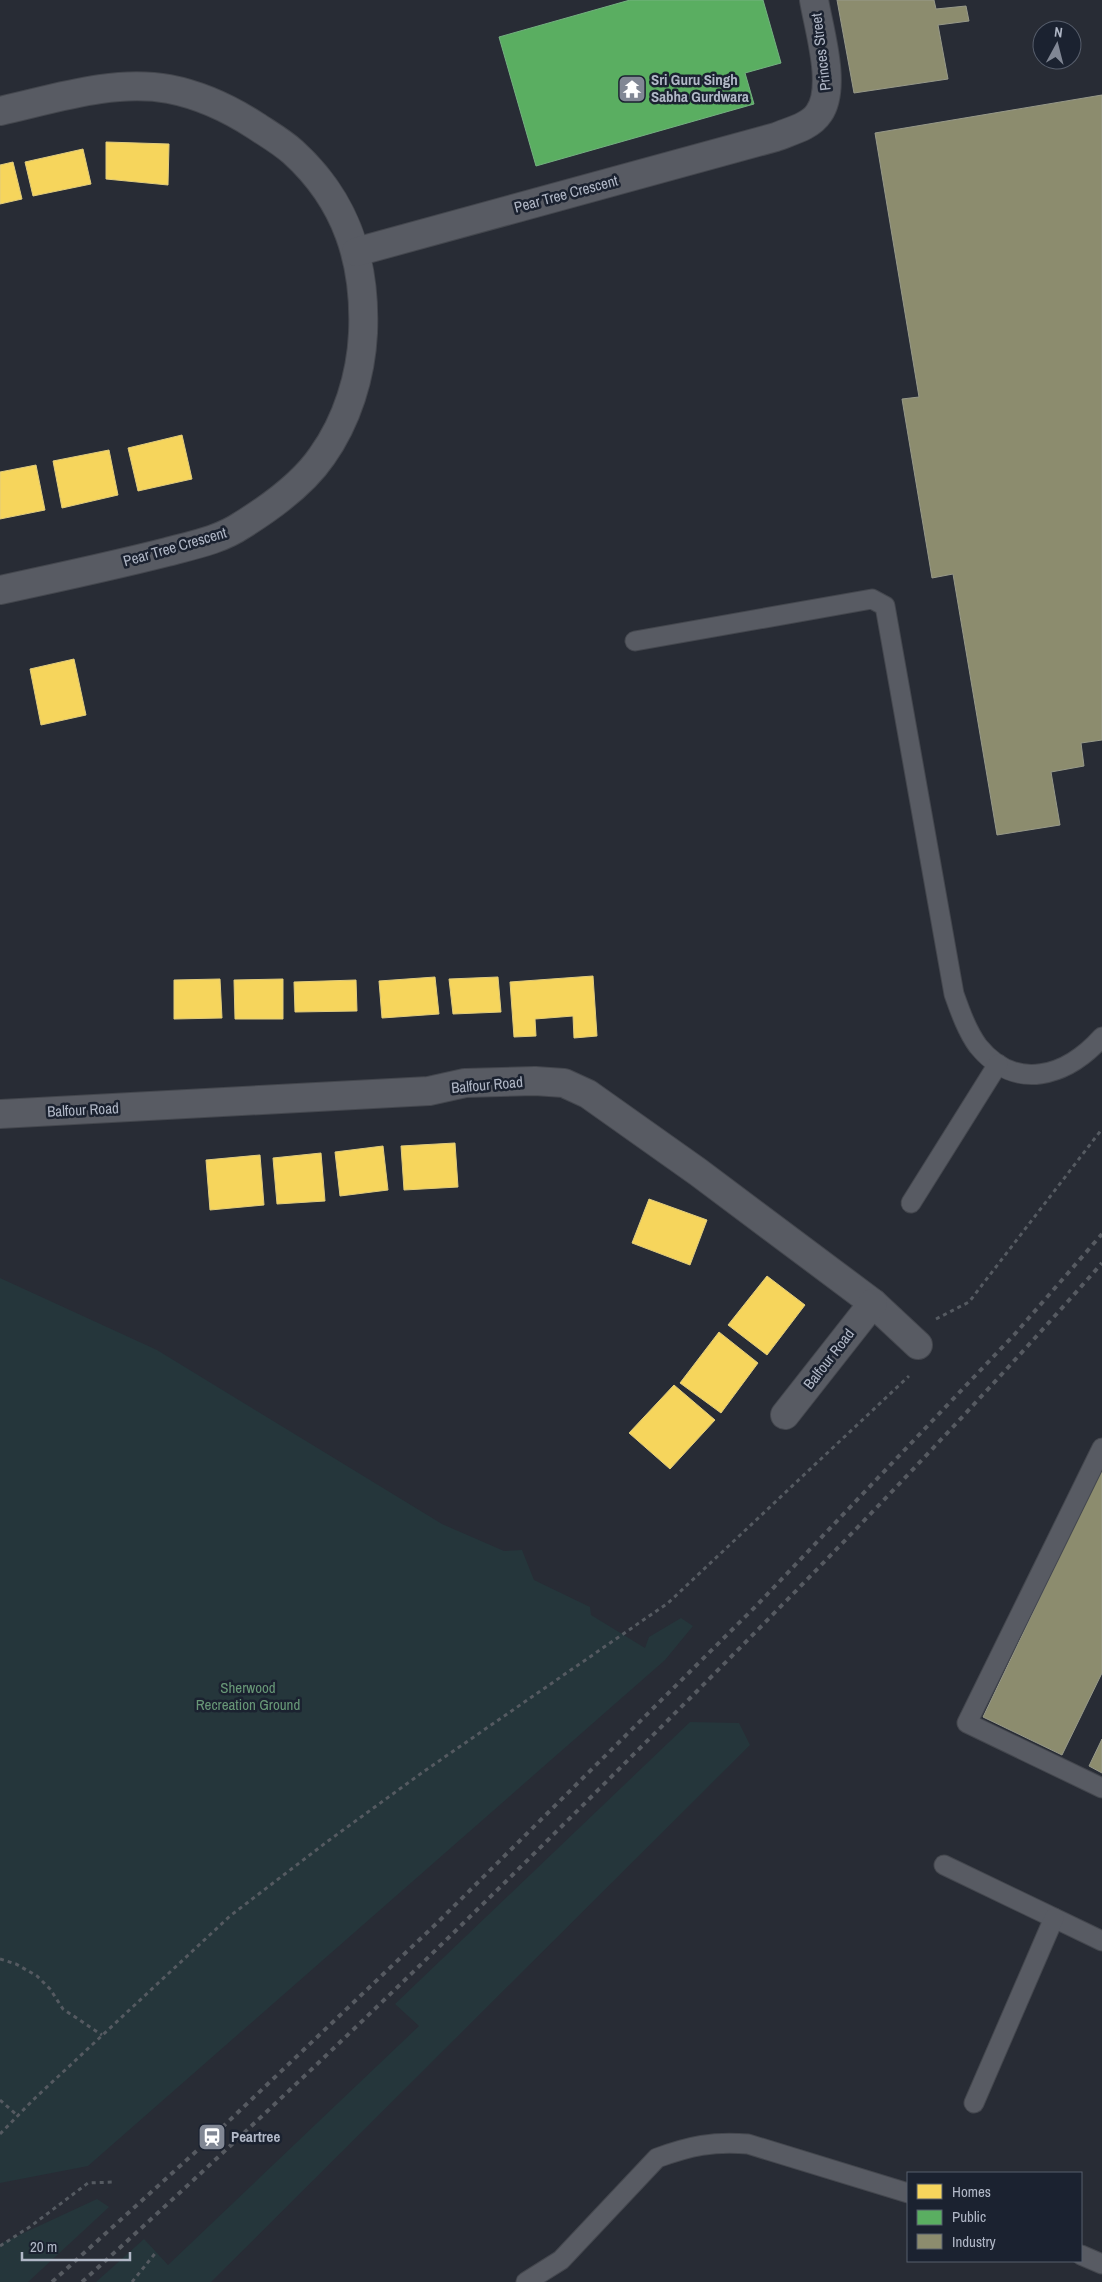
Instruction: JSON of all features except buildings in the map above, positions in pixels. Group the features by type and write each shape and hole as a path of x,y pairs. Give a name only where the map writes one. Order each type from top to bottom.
{"street":[{"name":"Princes Street","path":"776,137 805,125 819,114 826,98 826,74 814,0"},
{"name":"Pear Tree Crescent","path":"0,111 95,90 140,86 190,94 242,117 291,150 327,192 346,225 356,252 361,270 363,311 361,353 357,378 344,416 314,466 258,514 223,536 139,559 0,590"},
{"name":"Pear Tree Crescent","path":"356,252 776,137"},
{"name":"Balfour Road","path":"0,1114 429,1091 465,1083 535,1081 564,1083 588,1094 706,1178 873,1303 918,1345"},
{"name":"Balfour Road","path":"785,1415 873,1303"}],"lane":[{"path":"635,641 872,599 885,606 954,994 972,1035 978,1046 998,1064 1010,1071 1045,1074 1079,1058 1102,1037"},
{"path":"911,1204 998,1064"},
{"path":"1102,1448 967,1723 1102,1788"},
{"path":"944,1865 1102,1941"},
{"path":"974,2103 1054,1918"},
{"path":"526,2282 561,2260 657,2158 678,2150 720,2142 748,2144 907,2193"},
{"path":"1082,2256 1102,2264"}],"path":[{"path":"934,1320 969,1302 1102,1129"},
{"path":"0,2134 199,1943 280,1876 423,1772 668,1603 913,1371"},
{"path":"0,1959 16,1964 38,1976 50,1989 63,2010 102,2035"},
{"path":"0,2100 18,2116"},
{"path":"0,2246 31,2226 88,2183 114,2182"},
{"path":"132,2282 157,2251"}],"green space":[{"name":"Sherwood Recreation Ground","path":"0,1278 157,1350 442,1524 504,1551 522,1550 534,1580 590,1607 591,1615 645,1648 649,1637 681,1618 693,1626 665,1660 88,2166 0,2183"},
{"path":"690,1722 739,1723 750,1745 211,2282 96,2282 144,2239 168,2265 419,2026 395,2004"},
{"path":"97,2199 109,2207 28,2282 0,2282 0,2244"}],"railway":[{"path":"52,2282 212,2137 437,1923 757,1605 1014,1335 1102,1234"},
{"path":"82,2282 429,1957 565,1823 930,1452 1102,1263"}],"place":[{"name":"Sri Guru Singh Sabha Gurdwara","path":"632,89"},
{"name":"Peartree","path":"212,2137"}]}
